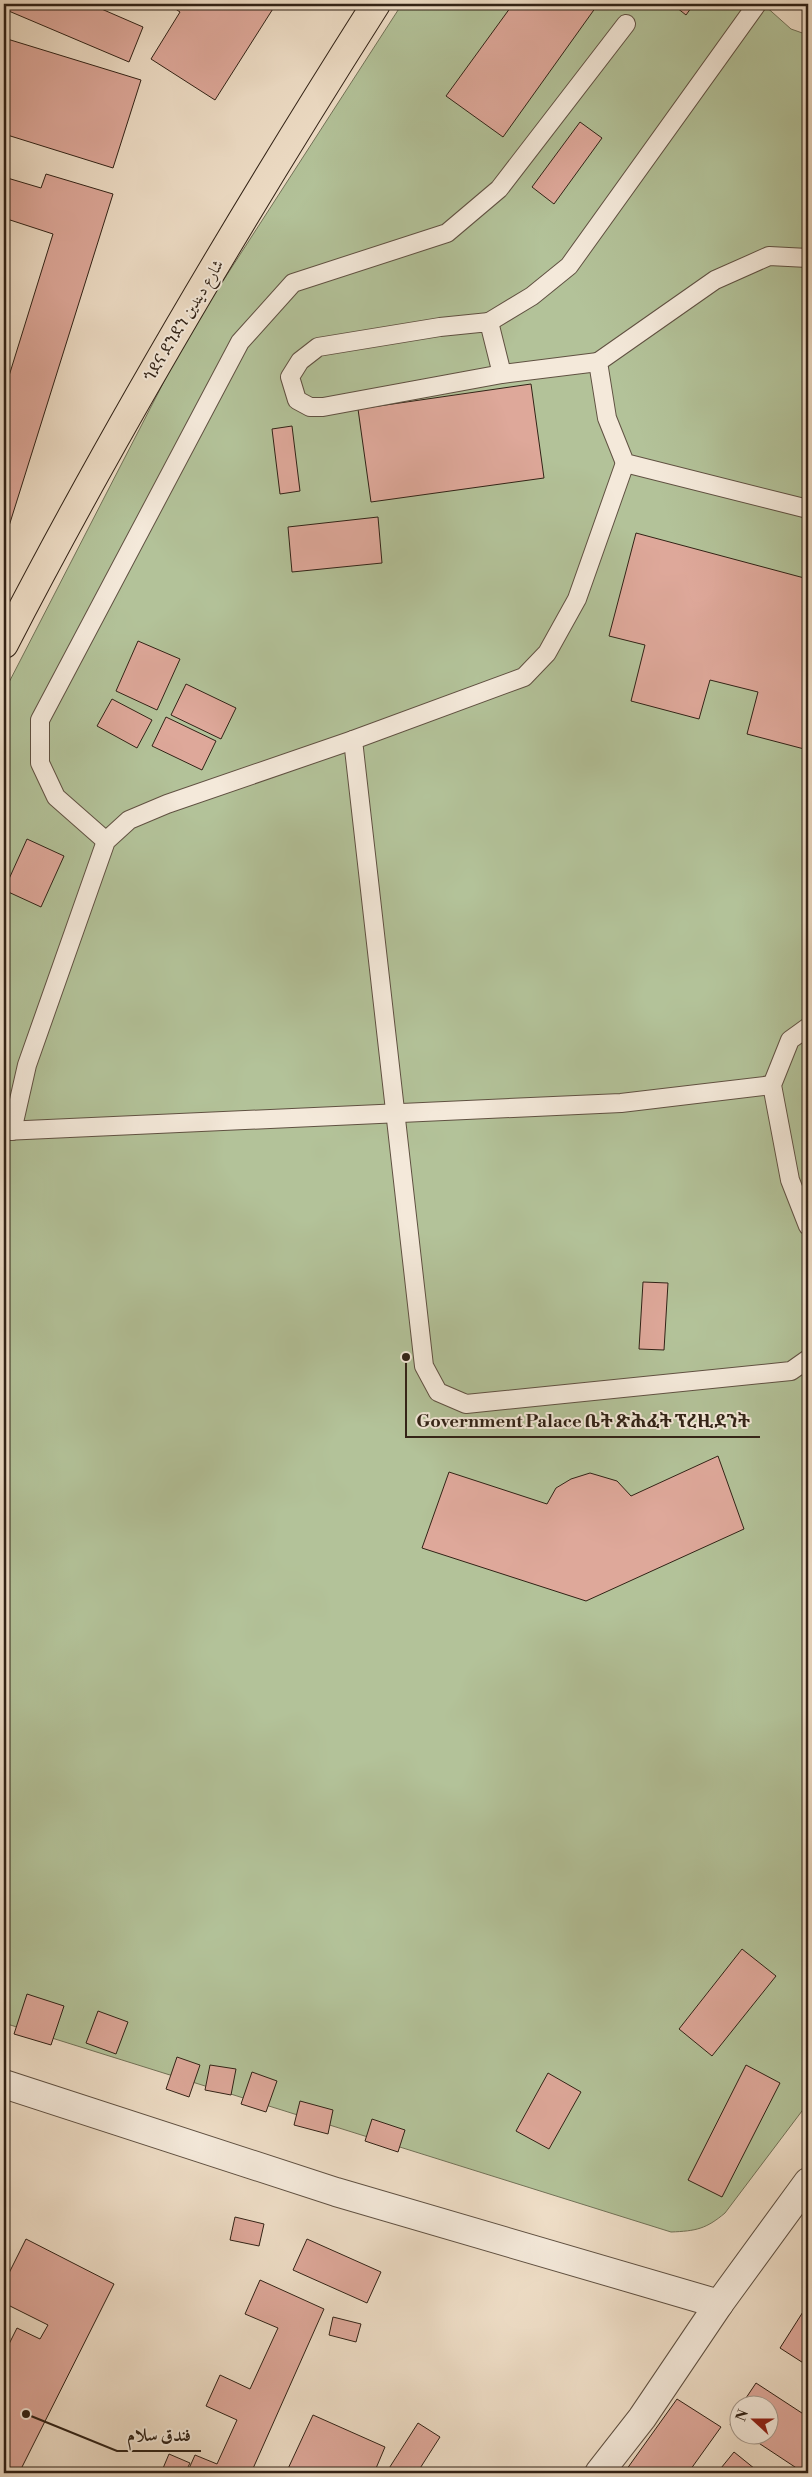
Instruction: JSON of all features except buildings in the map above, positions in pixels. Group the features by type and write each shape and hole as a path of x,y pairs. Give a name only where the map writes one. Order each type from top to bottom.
{"main road":[{"name":"ጎደና ደንደን شارع ديندين","path":"7,632 135,400 318,94 376,4"}],"street":[{"path":"4,2084 336,2192 719,2304"},
{"path":"599,2473 642,2418 719,2304 808,2182"}],"lane":[{"path":"758,4 569,266 532,296 489,322 440,327 318,347 300,361 290,377 297,400 310,407 323,407 502,374 598,362 715,280 770,256 808,258"},
{"path":"106,841 56,797 40,763 40,720 240,342 293,283 447,233 499,189 626,24"},
{"path":"489,322 502,374"},
{"path":"598,362 607,418 624,462 577,599 547,653 524,678 353,740 167,804 130,820 106,841 27,1065 8,1131 396,1115 621,1103 772,1085"},
{"path":"624,462 808,509"},
{"path":"353,740 424,1366 438,1392 466,1404 791,1371 808,1359"},
{"path":"808,1027 790,1040 772,1085 790,1180 808,1226"}],"green space":[{"path":"402,4 763,4 791,29 808,35 808,2103 725,2213 706,2226 687,2231 671,2232 4,2023 4,692 188,335"}],"place":[{"name":"Government Palace ቤት ጽሕፈት ፕረዚደንት","path":"406,1357"},
{"name":"فندق سلام","path":"26,2414"}]}
